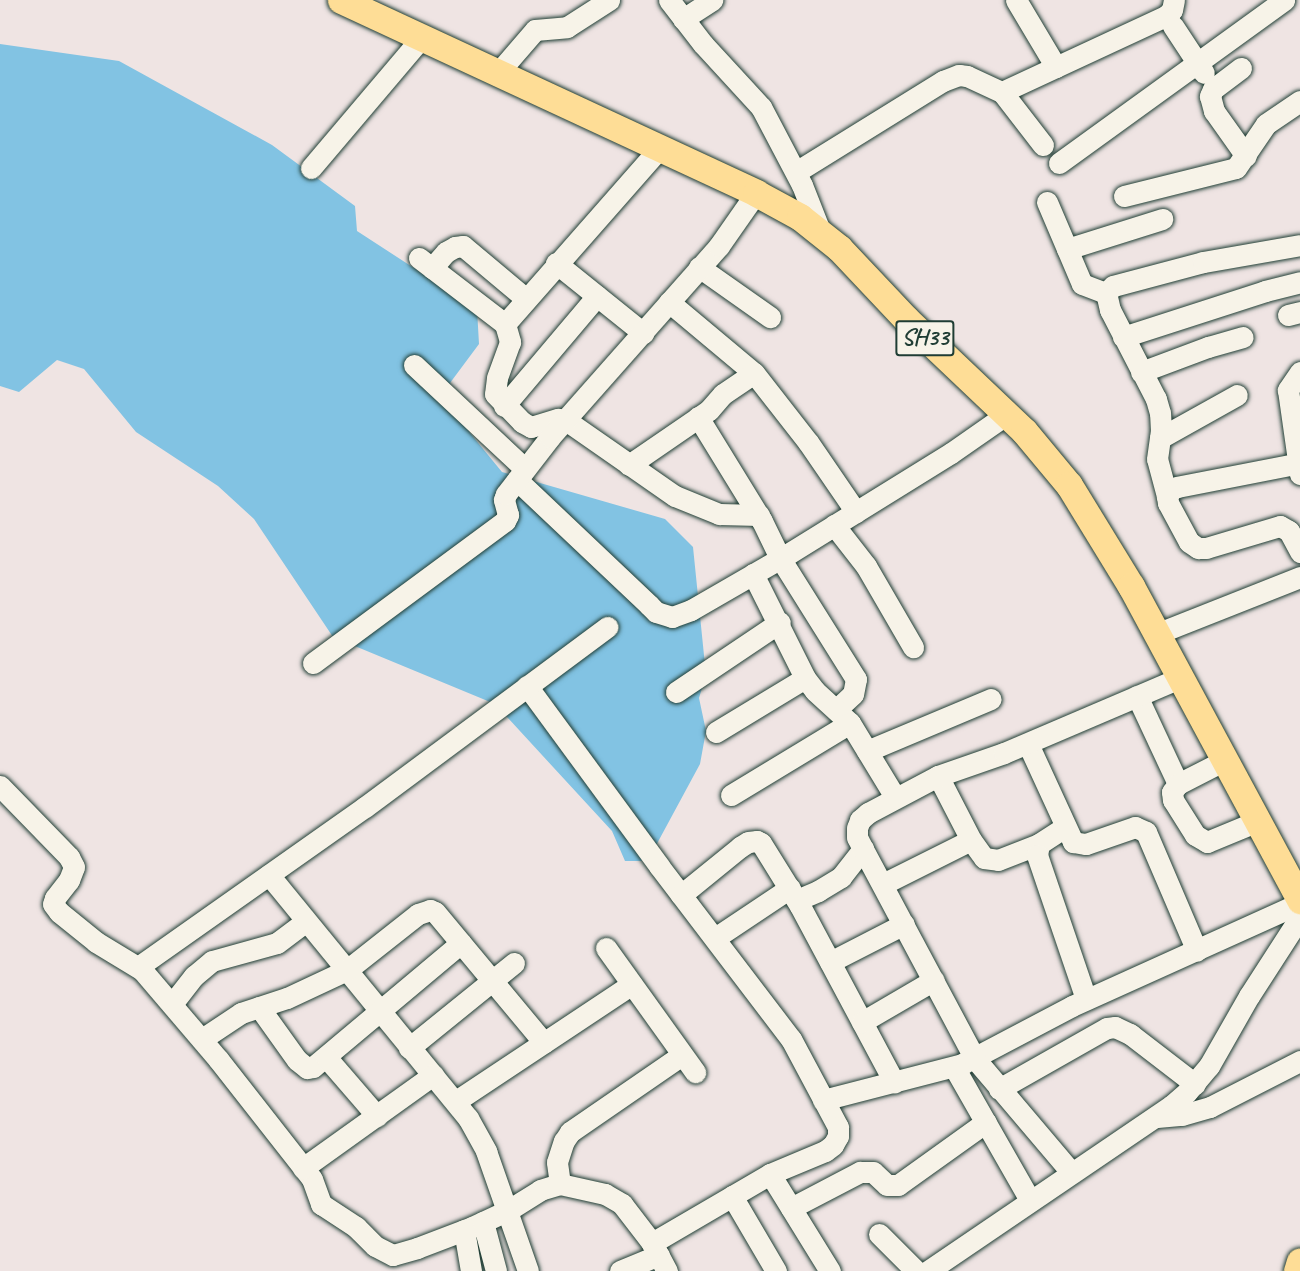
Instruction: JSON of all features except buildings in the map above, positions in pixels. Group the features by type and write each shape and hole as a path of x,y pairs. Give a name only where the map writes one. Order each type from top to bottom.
{"main road":[{"name":"SH33","path":"341,0 756,193 820,231 906,319 1007,414 1047,457 1086,508 1226,760 1300,902"},
{"path":"1297,1271 1300,1261"}],"street":[{"path":"497,74 535,30 567,27 609,0"},
{"path":"669,0 703,45 754,97 796,172 820,231"},
{"path":"683,19 712,0"},
{"path":"1016,0 1056,67"},
{"path":"1002,92 1166,16 1172,10 1174,0"},
{"path":"1059,164 1284,0"},
{"path":"1173,26 1213,88 1211,104 1246,156"},
{"path":"310,168 422,37"},
{"path":"1213,88 1241,68"},
{"path":"796,172 911,99 952,77 967,76 1002,92 1043,145"},
{"path":"1124,196 1236,168 1266,124 1300,101"},
{"path":"505,324 525,298 659,149"},
{"path":"313,663 500,527 508,515 504,500 506,494 737,222 756,193"},
{"path":"1047,202 1082,284 1106,293"},
{"path":"1067,249 1162,219"},
{"path":"1300,245 1203,262 1113,286 1106,293 1106,303 1160,413 1157,459 1168,503 1189,542 1198,548 1206,548 1280,526 1289,531 1300,552"},
{"path":"525,298 463,246 455,247 426,263 505,324 510,342 495,394 504,406 531,427 549,421 567,421 675,496 703,509 733,516 759,515"},
{"path":"556,263 643,333"},
{"path":"699,267 770,317"},
{"path":"1122,337 1300,282"},
{"path":"504,406 597,296"},
{"path":"669,302 754,373 808,442 856,512"},
{"path":"1141,372 1208,347 1243,337"},
{"path":"414,365 649,605 664,616 672,617 691,610 856,512 951,453 1007,414"},
{"path":"1167,496 1172,489 1178,487 1299,467 1288,390 1300,372"},
{"path":"629,465 698,417 723,394 754,373"},
{"path":"1160,438 1237,395"},
{"path":"698,417 759,515 780,558 856,679 853,694 843,716 731,795"},
{"path":"834,525 870,572 913,647"},
{"path":"753,574 780,622 805,678 815,691 843,716 896,797"},
{"path":"1156,634 1300,577"},
{"path":"676,692 780,622"},
{"path":"138,967 269,875 607,627"},
{"path":"716,732 805,678"},
{"path":"1071,1172 975,1059 857,837 860,820 896,797 938,776 1028,744 1180,678"},
{"path":"527,686 681,895 791,1039 838,1127 838,1136 833,1145 816,1156 770,1174 732,1196 659,1256 620,1271"},
{"path":"1137,696 1178,784"},
{"path":"867,751 991,699"},
{"path":"1028,744 1073,842 1079,845 1099,841 1128,828 1141,828 1146,832 1197,951"},
{"path":"1226,760 1178,784 1172,792 1173,800 1187,825 1201,840 1215,841 1258,821"},
{"path":"938,776 971,840 984,858 992,861 1039,844 1065,827"},
{"path":"0,786 69,857 74,867 73,873 55,898 53,904 59,912 96,942 138,967 172,1004 312,1179 321,1204 326,1210 356,1227 386,1252 393,1254 464,1230 507,1211 540,1190 560,1184 616,1199 659,1256"},
{"path":"883,884 971,840"},
{"path":"681,895 740,847 757,841 793,894 894,1082"},
{"path":"1039,844 1037,855 1086,999"},
{"path":"715,938 793,894 831,885 841,877 863,849"},
{"path":"269,875 409,1048 456,1101 486,1151 528,1271"},
{"path":"823,1100 954,1067 975,1059 1086,999 1197,951 1300,902"},
{"path":"202,1039 241,1013 302,992 346,970 424,910 435,912 544,1043"},
{"path":"928,1271 1171,1106 1195,1084 1209,1066 1254,987 1300,917"},
{"path":"172,1004 194,976 212,961 277,944 306,921"},
{"path":"830,962 904,924"},
{"path":"259,1007 302,1066 313,1066 461,943"},
{"path":"606,948 695,1072"},
{"path":"409,1048 514,963"},
{"path":"862,1022 934,980"},
{"path":"456,1101 632,984"},
{"path":"999,1089 1107,1028 1115,1027 1130,1034 1195,1084"},
{"path":"560,1184 557,1162 564,1141 570,1132 682,1055"},
{"path":"326,1057 378,1116"},
{"path":"1155,1117 1182,1115 1210,1107 1300,1061"},
{"path":"954,1067 1030,1200"},
{"path":"303,1168 433,1075"},
{"path":"791,1208 860,1172 873,1172 887,1185 898,1185 987,1122"},
{"path":"770,1174 830,1271"},
{"path":"732,1196 776,1271"},
{"path":"483,1221 496,1271"},
{"path":"464,1230 471,1271"},
{"path":"879,1234 916,1271"}],"water":[{"path":"0,44 119,61 272,145 355,206 357,231 477,309 479,344 450,383 470,433 502,472 665,519 693,547 706,675 699,698 706,731 700,764 653,851 641,861 625,861 612,831 495,704 333,637 254,519 218,486 136,432 84,369 57,360 19,392 0,386"}]}
